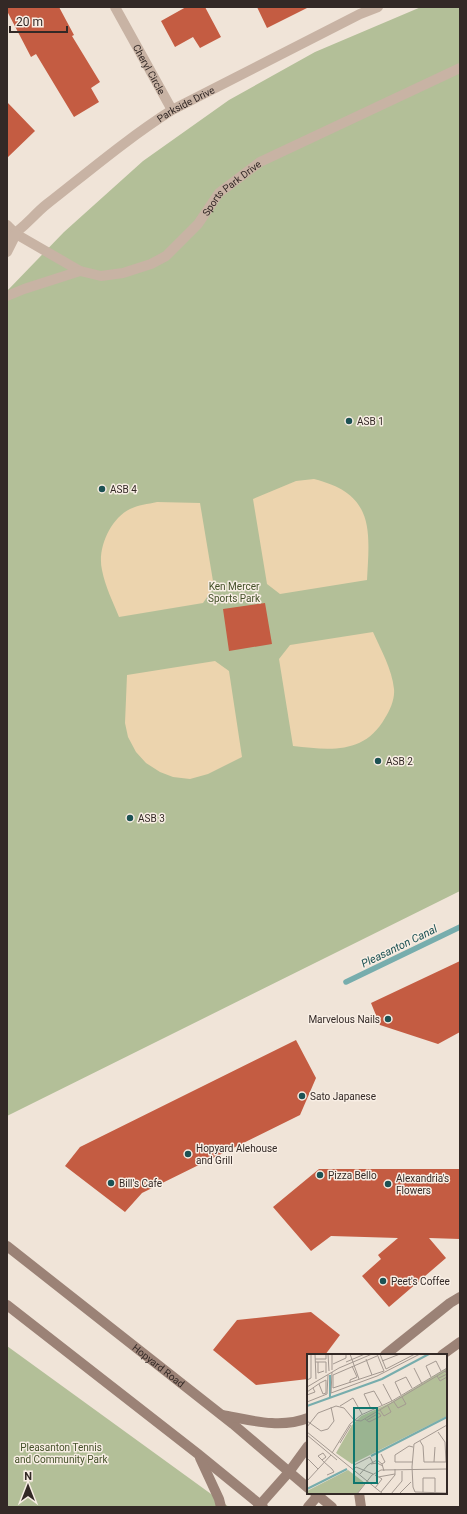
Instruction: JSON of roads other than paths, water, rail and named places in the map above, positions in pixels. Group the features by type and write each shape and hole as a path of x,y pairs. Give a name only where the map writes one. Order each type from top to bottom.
{"main road":[{"name":"Hopyard Road","path":"7,1246 220,1414 307,1487"},
{"path":"386,1354 450,1303 460,1298"},
{"path":"7,1305 198,1454 260,1506 307,1447"},
{"path":"443,1354 460,1342"},
{"path":"220,1414 265,1423 278,1424 299,1422 307,1418"},
{"path":"198,1454 219,1499 221,1507"},
{"path":"308,1507 318,1494 332,1507"},
{"path":"359,1494 361,1507"}],"street":[{"name":"Cheryl Circle","path":"115,7 172,110"},
{"name":"Parkside Drive","path":"7,252 11,236 43,207 143,129 172,110 358,11 378,7"},
{"name":"Sports Park Drive","path":"7,224 11,236 80,271 101,276 123,273 166,256 198,224 219,193 260,162 460,68"},
{"path":"7,296 80,271"}],"waterway":[{"name":"Pleasanton Canal","path":"346,982 460,927"}],"place":[{"name":"ASB 1","path":"349,421"},
{"name":"ASB 4","path":"102,489"},
{"name":"ASB 2","path":"378,761"},
{"name":"ASB 3","path":"130,818"},
{"name":"Marvelous Nails","path":"388,1019"},
{"name":"Sato Japanese","path":"302,1096"},
{"name":"Hopyard Alehouse and Grill","path":"188,1154"},
{"name":"Pizza Bello","path":"320,1175"},
{"name":"Bill's Cafe","path":"111,1183"},
{"name":"Alexandria's Flowers","path":"388,1184"},
{"name":"Peet's Coffee","path":"383,1281"}],"park label":[{"name":"Ken Mercer Sports Park","path":"234,592"},
{"name":"Pleasanton Tennis and Community Park","path":"61,1452"}]}
